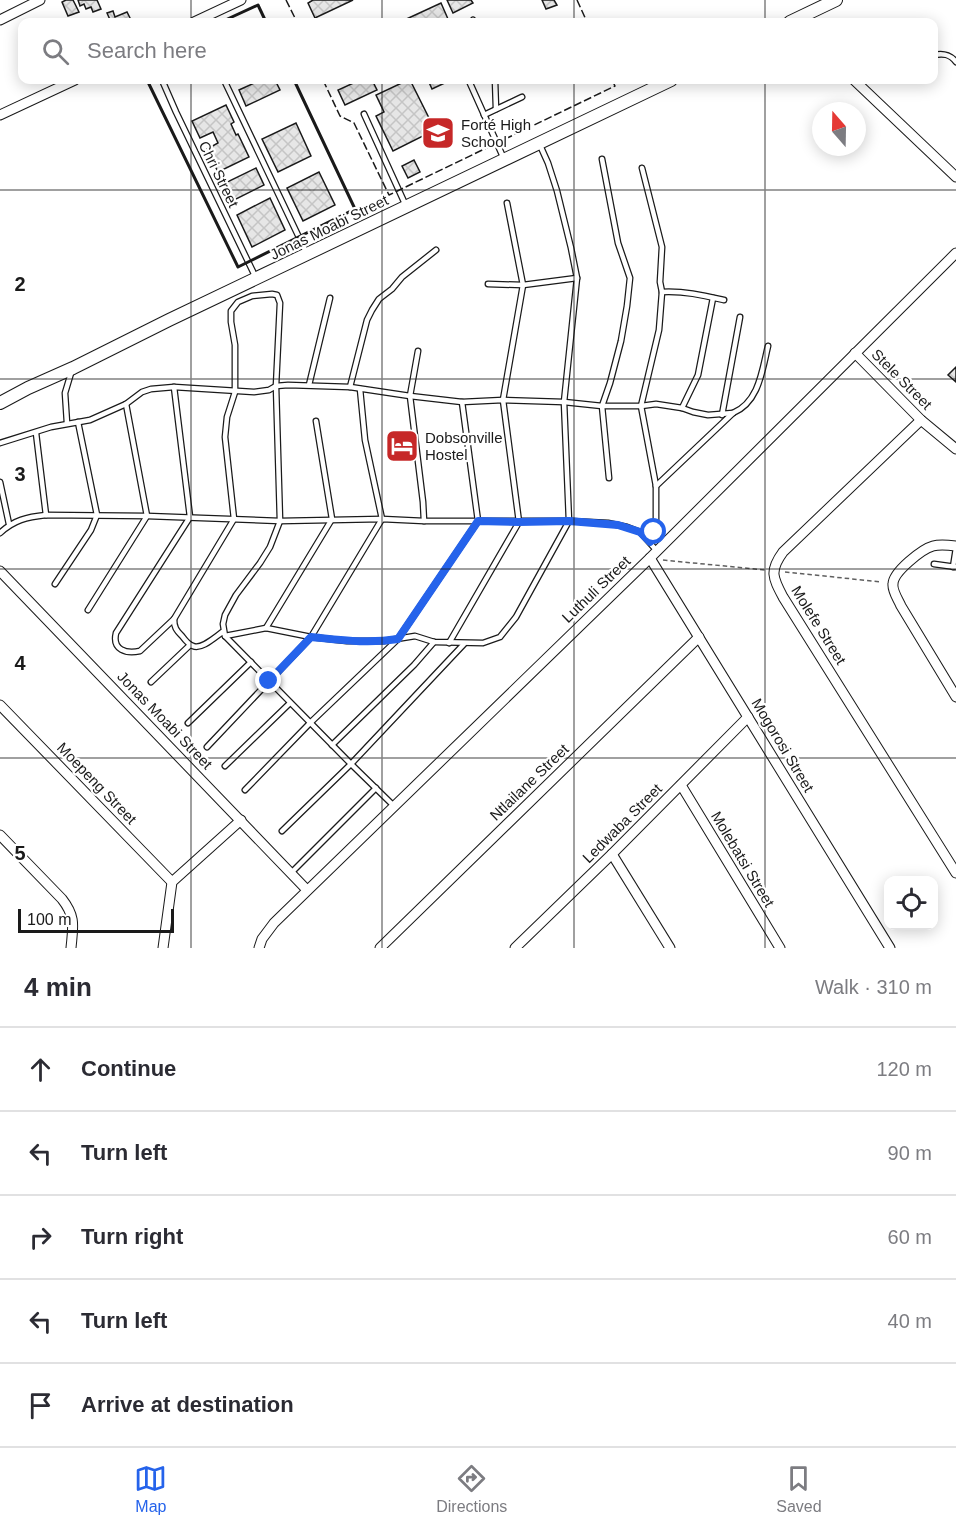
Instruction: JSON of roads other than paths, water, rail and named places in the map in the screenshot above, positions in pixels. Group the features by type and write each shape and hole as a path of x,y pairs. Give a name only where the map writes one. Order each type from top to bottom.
{"street":[{"path":"0,20 39,0"},
{"path":"203,18 241,0"},
{"path":"801,18 836,0"},
{"path":"0,115 66,84"},
{"name":"Jonas Moabi Street","path":"0,404 28,388 663,84"},
{"path":"858,84 956,177"},
{"name":"Luthuli Street","path":"259,948 266,931 307,890 650,558 956,253"},
{"name":"Stele Street","path":"855,353 921,420 956,449"},
{"name":"Molefe Street","path":"921,420 783,552 774,567 774,575 783,597 956,873"},
{"path":"956,547 935,545 929,547 900,569 893,584 901,606 956,697"},
{"name":"Mogorosi Street","path":"650,558 890,948"},
{"name":"Jonas Moabi Street","path":"0,571 307,890"},
{"name":"Ntlailane Street","path":"380,948 699,637"},
{"name":"Moepeng Street","path":"0,705 172,882"},
{"name":"Ledwaba Street","path":"515,948 748,717"},
{"name":"Molebatsi Street","path":"681,785 780,948"},
{"path":"163,948 172,882 241,820"},
{"path":"0,835 69,908 74,924 71,948"},
{"path":"612,854 670,948"}],"lane":[{"path":"938,54 943,53 956,61"},
{"name":"Chri Street","path":"164,84 256,279"},
{"path":"226,84 307,255"},
{"path":"470,84 504,159"},
{"path":"495,84 496,109"},
{"path":"484,115 522,97"},
{"path":"364,114 406,206"},
{"path":"174,619 174,627 190,645 199,647 224,633 266,628 347,641 372,642 415,636 434,642 483,643 500,637 516,617 569,521 564,402 577,278 556,191 548,163 539,143"},
{"path":"602,159 618,243 630,278 621,341 602,406 609,478"},
{"path":"642,168 663,247 660,282 663,292 659,330 641,406 656,486 656,523 650,542"},
{"path":"449,643 519,522 503,400 523,285 507,203"},
{"path":"351,387 367,320 372,309 402,277 435,250"},
{"path":"488,284 523,285 577,278"},
{"path":"663,292 684,292 724,300"},
{"path":"174,387 190,518 116,633 116,645 120,650 127,652 140,651 174,619 234,519 225,436 227,417 235,392 235,345 231,311 238,302 252,296 277,295 279,299 276,386 280,521 270,547 236,595 225,615 224,633 290,703 394,806"},
{"path":"682,408 698,375 713,297"},
{"path":"309,385 330,298"},
{"path":"722,414 740,317"},
{"path":"0,443 51,427 90,420 126,404 142,392 174,387 235,392 263,391 276,386 351,387 462,402 503,400 602,406 656,404 708,415 722,414 741,409 753,396 768,346"},
{"path":"418,351 410,396 424,521"},
{"path":"67,423 65,393 73,368"},
{"path":"207,747 311,637 382,519 365,440 360,389"},
{"path":"244,790 398,639 478,521 462,402"},
{"path":"88,610 147,516 126,404"},
{"path":"656,486 733,412"},
{"path":"266,628 332,519 316,421"},
{"path":"55,584 91,530 97,515 78,423"},
{"path":"36,433 46,515"},
{"path":"0,482 9,524"},
{"path":"0,532 9,524 31,516 46,515 280,521 382,519 569,521 608,523 627,527 640,532 657,551"},
{"path":"934,564 955,567 956,547"},
{"path":"332,745 434,642"},
{"path":"282,831 351,764 464,644"},
{"path":"151,682 190,645"},
{"path":"188,723 251,662"},
{"path":"225,766 290,703"},
{"path":"291,873 376,788"}],"place":[{"name":"Forté High School","path":"438,133"},
{"name":"Dobsonville Hostel","path":"402,446"}]}
